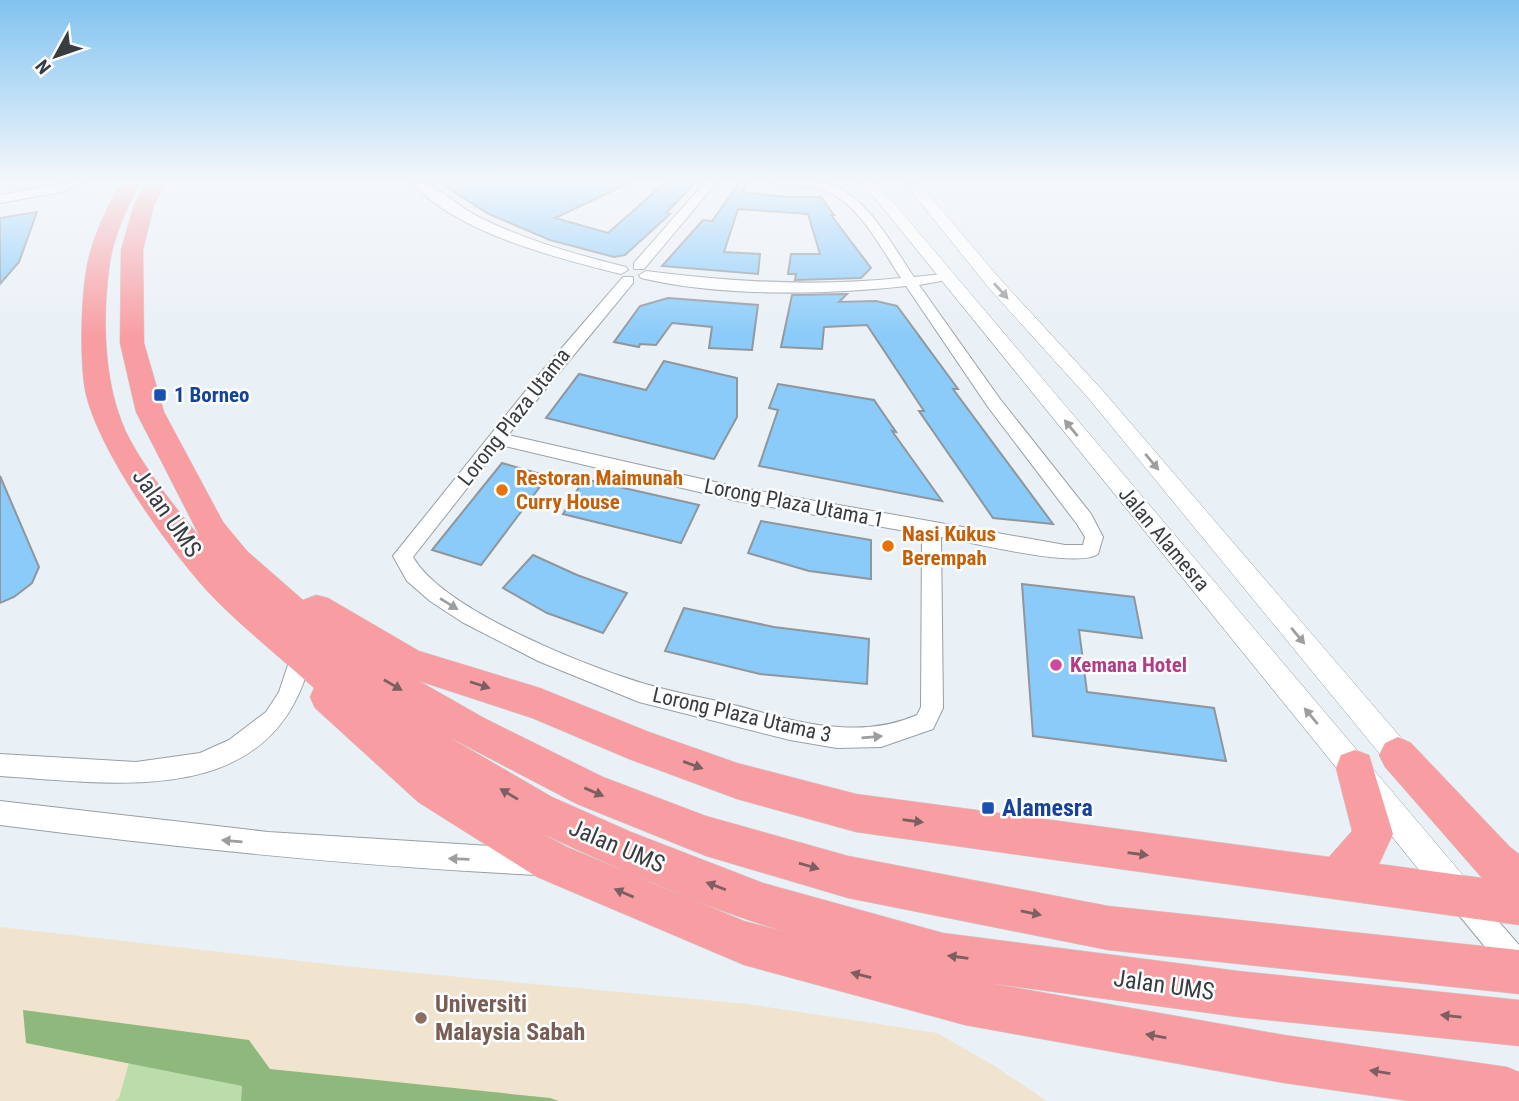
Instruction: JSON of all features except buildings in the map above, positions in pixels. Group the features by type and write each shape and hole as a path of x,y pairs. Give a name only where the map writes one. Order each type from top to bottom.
{"highway":[{"path":"99,233 102,250"},
{"name":"Jalan UMS","path":"108,233 99,261 95,317 97,384 113,433 165,516 178,558 219,601 313,673 538,811 624,850 763,904 943,955 1238,994 1519,1023"},
{"name":"Jalan UMS","path":"136,233 132,250 132,343 150,412 212,530 236,560 317,632 368,670 471,730 591,791 706,836 848,877 1108,928 1519,972"},
{"path":"212,530 242,548 313,606 409,663 540,704 642,747 737,782 856,813 1519,904"},
{"path":"313,673 432,789 552,862 744,943 965,1002 1284,1059 1515,1093"},
{"path":"1398,755 1495,862 1519,878"},
{"path":"1335,880 1362,854 1373,834 1355,768"}],"street":[{"path":"501,233 636,280 671,233"},
{"path":"876,233 909,283"},
{"name":"Jalan Alamesra","path":"912,233 1461,897"},
{"name":"Jalan Alamesra","path":"953,233 994,283 1097,396 1398,755"},
{"path":"642,271 768,287 909,283 947,276"},
{"name":"Lorong Plaza Utama","path":"403,556 499,439 625,275"},
{"name":"Lorong Plaza Utama 1","path":"499,439 737,494 1065,552 1087,552 1091,549 1094,537 1084,519 994,403 909,283"},
{"name":"Lorong Plaza Utama 3","path":"403,556 405,566 442,600 506,638 639,692 799,731 851,738 880,737 912,729 925,722 932,708 931,528"},
{"path":"0,765 136,773 202,764 237,747 274,719 289,696 313,673"},
{"path":"0,813 202,839 422,857 552,862"},
{"path":"1461,897 1519,966"}],"shaded area":[{"name":"Universiti Malaysia Sabah","path":"0,927 354,967 748,1004 937,1033 993,1065 1047,1101 0,1101"}],"green space":[{"path":"23,1010 249,1040 270,1069 559,1101 241,1101 242,1086 26,1043"},
{"path":"129,1063 242,1086 241,1101 115,1101 119,1098"}],"place":[{"name":"1 Borneo","path":"160,395"},
{"name":"Restoran Maimunah Curry House","path":"502,490"},
{"name":"Nasi Kukus Berempah","path":"888,546"},
{"name":"Kemana Hotel","path":"1056,665"},
{"name":"Alamesra","path":"988,808"},
{"name":"Universiti Malaysia Sabah","path":"421,1018"}]}
